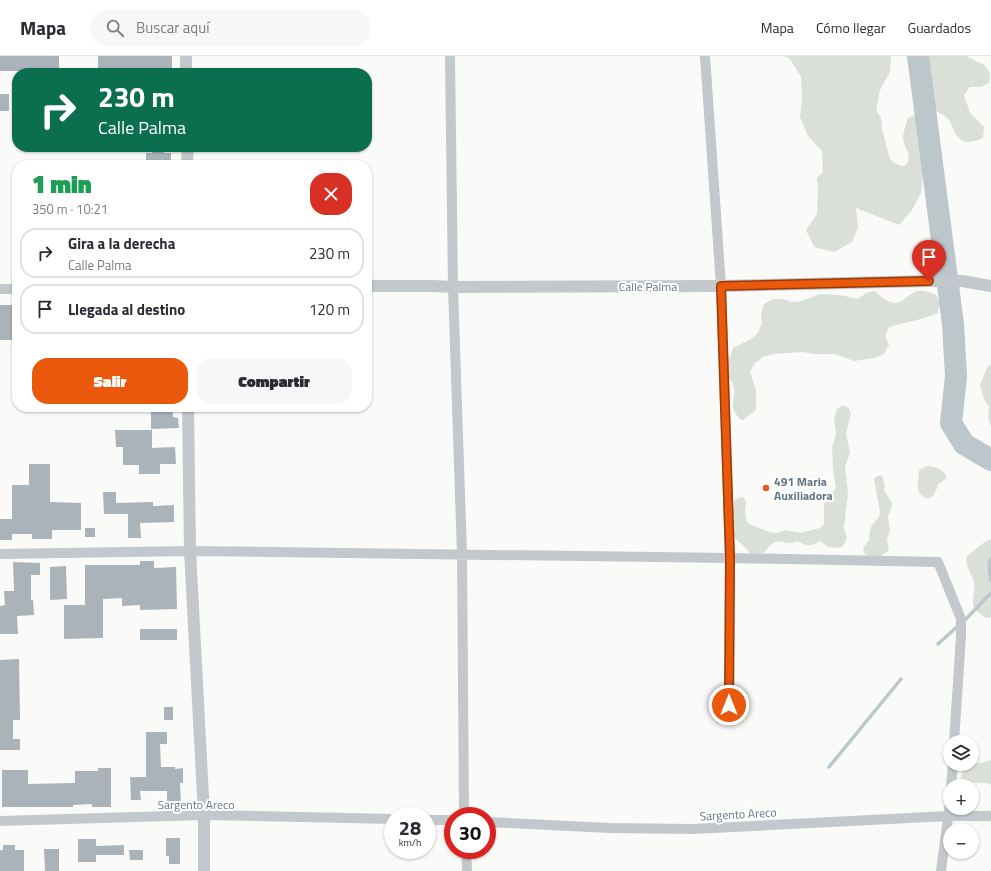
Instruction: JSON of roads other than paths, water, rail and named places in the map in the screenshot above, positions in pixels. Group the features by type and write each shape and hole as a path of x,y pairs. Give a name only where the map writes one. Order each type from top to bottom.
{"street":[{"path":"186,56 186,68"},
{"path":"450,56 453,287 462,554 464,807"},
{"path":"705,56 721,286 730,558 729,719"},
{"name":"Calle Palma","path":"372,286 721,286 929,281 962,281 991,286"},
{"path":"0,289 12,289"},
{"path":"188,412 190,551 204,816 204,871"},
{"path":"0,554 190,551 938,562 961,619 954,735"},
{"name":"Sargento Areco","path":"0,821 204,816 384,819"},
{"path":"941,871 949,816"},
{"name":"Sargento Areco","path":"496,822 610,828 693,829 949,816 991,816"},
{"path":"466,859 467,871"}],"waterway":[{"path":"918,56 953,324 956,376 951,423 964,444 991,460"},
{"path":"991,559 989,563 991,581"},
{"path":"964,621 991,593"},
{"path":"938,644 959,625"},
{"path":"829,767 901,679"}],"place":[{"name":"491 Maria Auxiliadora","path":"766,488"}]}
